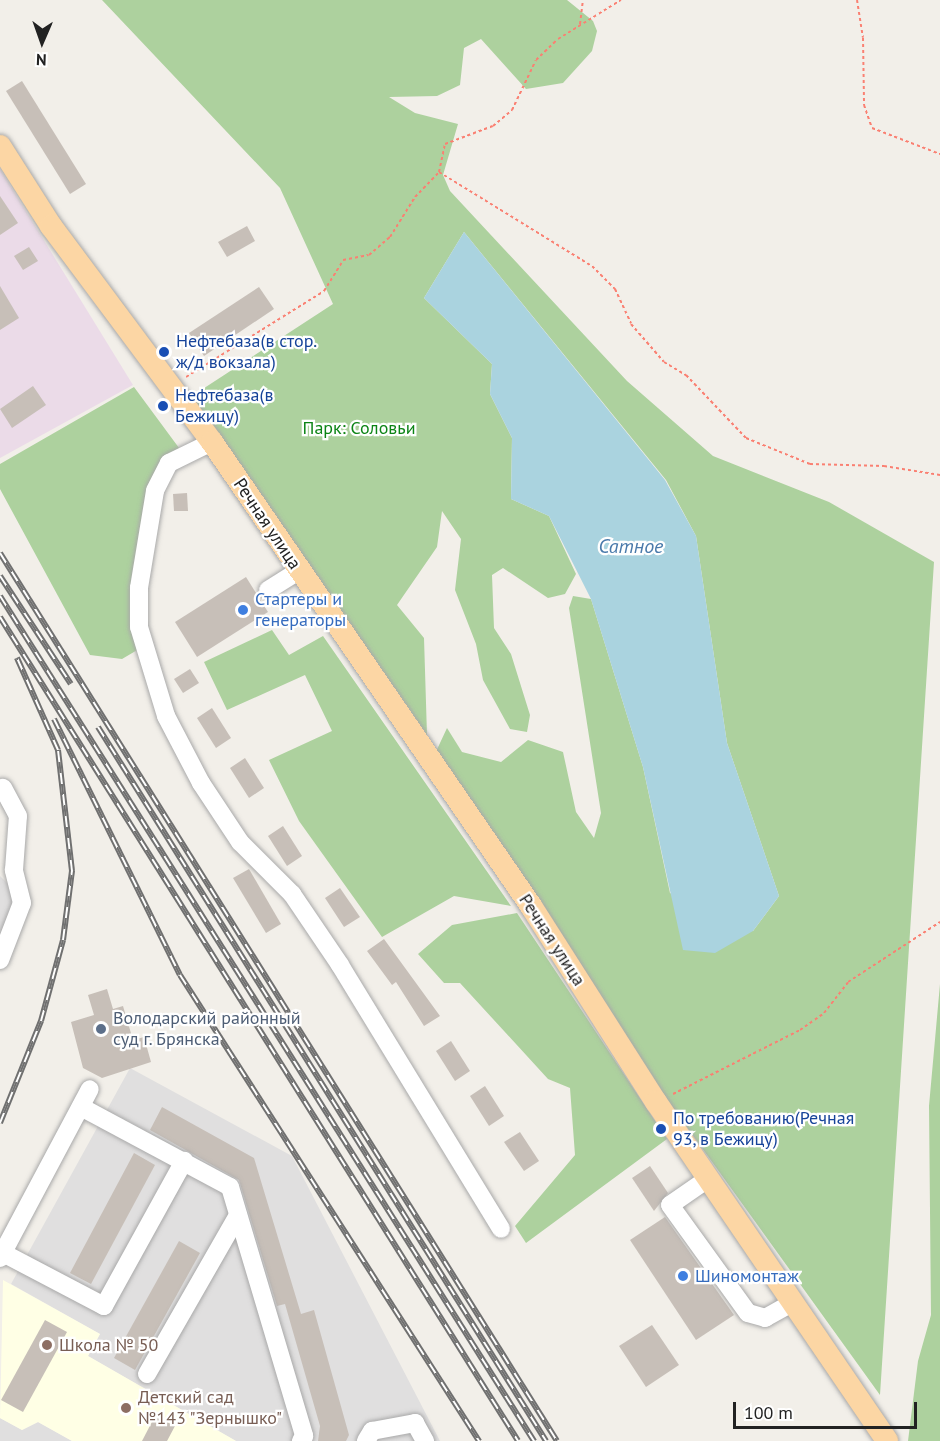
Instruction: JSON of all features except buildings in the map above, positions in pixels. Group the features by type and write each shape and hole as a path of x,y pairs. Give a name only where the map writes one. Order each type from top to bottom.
{"main road":[{"name":"Речная улица","path":"0,146 51,226 212,442 298,571 531,906 657,1102 887,1441"}],"street":[{"path":"212,442 170,463 155,491 139,588 140,627 166,716 201,783 240,842 292,894 340,965 501,1229"},
{"path":"268,590 298,571"},
{"path":"2,951 22,903 14,870 18,816 3,788"},
{"path":"90,1089 1,1256 104,1306 184,1161"},
{"path":"81,1107 230,1187 304,1436 302,1441"},
{"path":"709,1178 670,1206 748,1313 765,1318 792,1303"},
{"path":"147,1374 238,1215"},
{"path":"366,1441 372,1431 415,1423 425,1441"}],"path":[{"path":"579,24 583,0"},
{"path":"171,386 324,291 343,260 369,255 390,237 415,197 439,172 445,144 493,126 512,110 536,60 579,24 621,0"},
{"path":"857,0 863,38 864,105 872,128 940,154"},
{"path":"439,172 592,266 615,289 631,324 664,362 686,375 746,438 810,465 884,466 940,475"},
{"path":"657,1102 800,1030 824,1013 848,982 940,922"}],"shaded area":[{"path":"0,169 133,385 0,458"},
{"path":"0,876 27,903 0,954"},
{"path":"130,1068 292,1156 440,1441 236,1441 88,1356 100,1334 11,1284"},
{"name":"Школа № 50","path":"3,1280 100,1334 88,1356 236,1441 72,1441 38,1422 22,1430 0,1418"},
{"path":"0,1418 22,1430 38,1422 72,1441 0,1441"}],"green space":[{"name":"Парк: Соловьи","path":"102,0 567,0 593,21 597,31 592,51 563,83 526,89 481,39 464,48 460,85 437,96 389,97 415,113 458,124 443,175 450,191 627,381 713,456 829,502 934,562 880,1395 666,1098 433,758 447,728 462,752 501,762 528,740 563,752 576,812 594,838 601,813 569,608 573,596 591,599 643,767 670,893 753,931 779,896 727,743 696,536 666,480 464,232 424,298 492,364 490,394 512,438 511,499 549,516 576,574 565,594 548,598 503,568 492,575 494,628 511,654 530,715 527,732 510,729 483,680 476,644 455,590 461,539 442,511 437,547 397,605 424,638 427,735 192,396 333,304 280,188"},
{"path":"134,387 182,452 151,491 139,649 122,659 90,655 0,489 0,464"},
{"path":"272,630 289,655 323,636 511,906 454,896 382,937 299,821 269,760 332,731 305,675 227,710 204,662"},
{"path":"517,913 667,1139 526,1243 515,1226 575,1155 570,1088 548,1079 460,983 444,983 418,954 452,925"},
{"path":"940,984 940,1441 908,1441 918,1361 931,1315 929,1106"}],"water":[{"name":"Сатное","path":"464,232 665,480 696,536 727,743 779,896 753,931 715,953 683,950 643,767 591,599 549,516 511,499 512,438 490,394 492,364 424,298"}],"railway":[{"path":"0,553 557,1441"},
{"path":"0,576 71,684"},
{"path":"0,596 534,1441"},
{"path":"0,617 518,1441"},
{"path":"0,1123 41,1021 63,940 72,871 58,750 17,658"},
{"path":"54,719 180,975 479,1441"},
{"path":"98,727 546,1441"}],"place":[{"name":"Нефтебаза(в стор. ж/д вокзала)","path":"164,352"},
{"name":"Нефтебаза(в Бежицу)","path":"163,406"},
{"name":"Стартеры и генераторы","path":"243,610"},
{"name":"Володарский районный суд г. Брянска","path":"101,1029"},
{"name":"По требованию(Речная 93, в Бежицу)","path":"661,1129"},
{"name":"Шиномонтаж","path":"683,1276"},
{"name":"Школа № 50","path":"47,1345"},
{"name":"Детский сад №143 \"Зернышко\"","path":"126,1408"}]}
